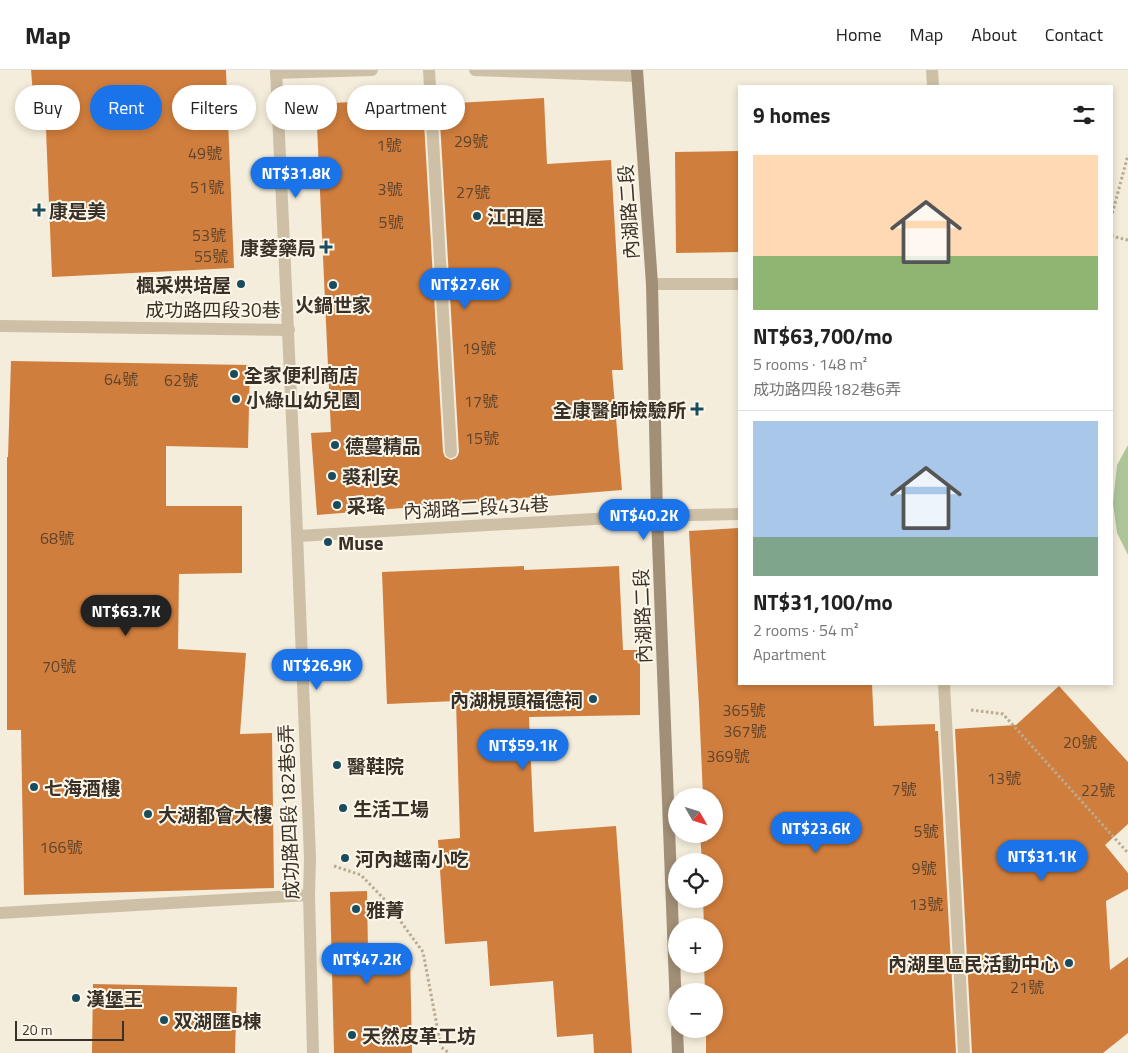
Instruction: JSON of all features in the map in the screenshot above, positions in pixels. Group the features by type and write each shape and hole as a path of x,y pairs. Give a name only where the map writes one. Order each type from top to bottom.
{"street":[{"path":"276,71 372,70"},
{"path":"429,70 451,452"},
{"path":"475,70 637,73"},
{"path":"932,70 932,85"},
{"name":"成功路四段30巷","path":"0,326 289,330 276,71"},
{"name":"內湖路二段","path":"637,73 652,284 657,516 675,983"},
{"path":"652,284 738,284"},
{"name":"成功路四段182巷6弄","path":"289,330 310,858 309,895 313,1053"},
{"name":"內湖路二段434巷","path":"298,536 657,516 738,514"},
{"path":"944,685 964,1053"},
{"path":"0,913 309,895"},
{"path":"677,1038 678,1053"}],"path":[{"path":"1113,211 1128,155"},
{"path":"1113,236 1128,240"},
{"path":"946,707 1003,714 1128,853"},
{"path":"310,858 361,875 385,900 423,952 441,1048 449,1053"}],"green space":[{"path":"1128,445 1128,555 1117,533 1113,503 1117,465"}],"building":[{"path":"31,70 226,70 227,85 172,85 172,130 228,130 234,268 52,277 46,130 80,130 80,85 32,85"},
{"path":"544,98 547,164 611,160 623,370 612,370 622,490 317,515 311,433 331,432 317,130 337,130 337,103 347,102 347,130 424,130 443,452 445,457 451,460 456,458 459,452 440,130 465,130 465,103"},
{"path":"738,151 738,252 676,253 675,152"},
{"path":"11,361 250,365 248,448 166,446 166,506 242,506 242,573 179,574 178,649 246,653 240,734 272,733 274,888 24,895 21,730 7,730 7,457"},
{"path":"738,528 738,685 872,685 874,726 935,724 935,731 938,731 956,1053 706,1053 706,1038 723,1038 723,983 705,983 704,973 723,973 723,918 704,918 703,908 723,908 723,853 701,853 701,843 723,843 723,788 703,788 689,531"},
{"path":"524,566 524,570 619,566 623,650 640,650 640,715 529,717 534,832 616,826 632,1053 594,1053 593,1034 557,1037 553,981 490,986 487,941 445,944 438,840 460,838 456,701 387,704 382,572"},
{"path":"1059,686 1128,762 1128,824 1105,845 1128,873 1128,889 1106,901 1110,970 1128,957 1128,1033 1103,1053 972,1053 955,729 1016,725"},
{"path":"367,891 368,952 410,951 412,1053 334,1053 330,892"},
{"name":"双湖匯B棟","path":"93,984 237,987 235,1053 92,1053"}],"place":[{"name":"康是美","path":"39,210"},
{"name":"江田屋","path":"477,216"},
{"name":"康菱藥局","path":"326,247"},
{"name":"楓采烘培屋","path":"241,284"},
{"name":"火鍋世家","path":"333,285"},
{"name":"全家便利商店","path":"234,374"},
{"name":"小綠山幼兒園","path":"236,399"},
{"name":"全康醫師檢驗所","path":"697,409"},
{"name":"德蔓精品","path":"335,445"},
{"name":"裘利安","path":"332,476"},
{"name":"采瑤","path":"337,505"},
{"name":"Muse","path":"328,542"},
{"name":"內湖梘頭福德祠","path":"593,699"},
{"name":"醫鞋院","path":"337,765"},
{"name":"七海酒樓","path":"34,787"},
{"name":"生活工場","path":"343,808"},
{"name":"大湖都會大樓","path":"148,814"},
{"name":"河內越南小吃","path":"345,858"},
{"name":"雅菁","path":"356,909"},
{"name":"內湖里區民活動中心","path":"1069,963"},
{"name":"漢堡王","path":"76,998"},
{"name":"双湖匯B棟","path":"164,1020"},
{"name":"天然皮革工坊","path":"352,1035"}]}
